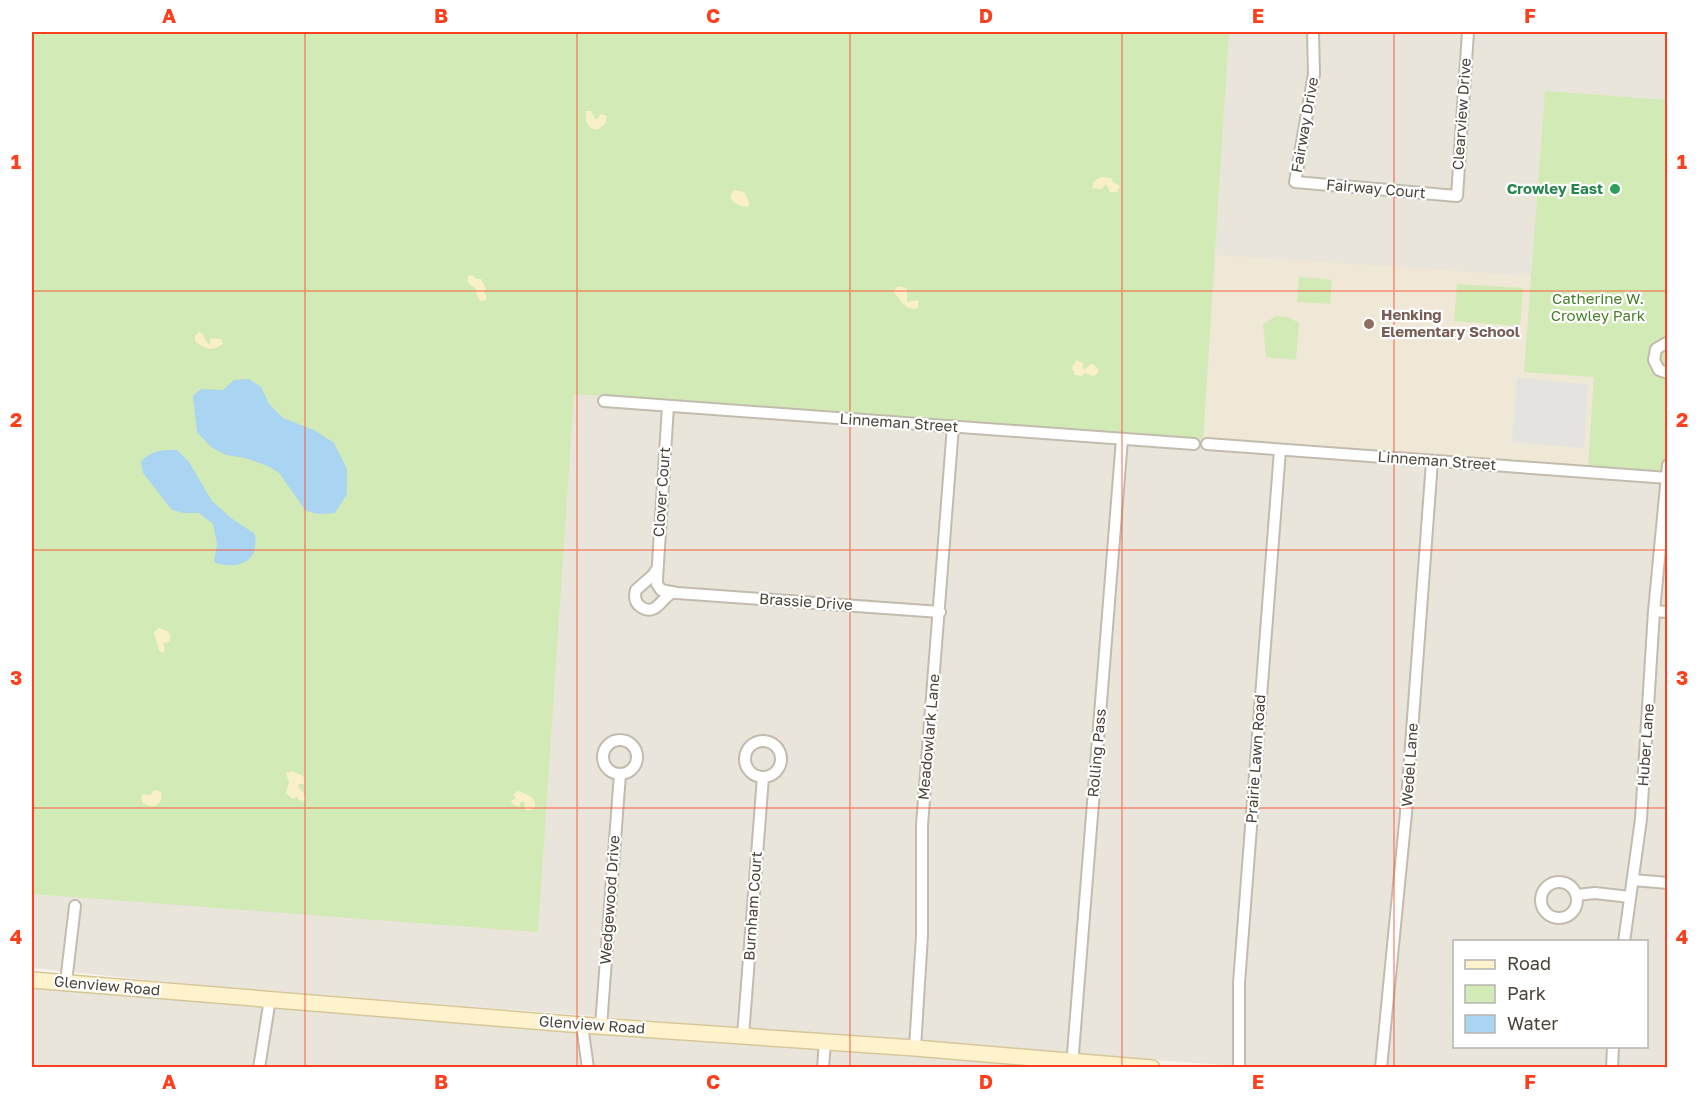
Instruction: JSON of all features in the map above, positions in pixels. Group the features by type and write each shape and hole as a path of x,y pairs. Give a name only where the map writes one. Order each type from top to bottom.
{"main road":[{"name":"Glenview Road","path":"32,980 582,1025 915,1048 1072,1064 1152,1068"}],"street":[{"name":"Fairway Drive","path":"1294,182 1314,75 1313,32"},
{"name":"Clearview Drive","path":"1457,196 1468,32"},
{"name":"Fairway Court","path":"1294,182 1457,196"},
{"path":"1668,342 1656,349 1654,360 1659,370 1668,373"},
{"name":"Linneman Street","path":"604,401 1194,444"},
{"name":"Clover Court","path":"657,574 668,406"},
{"name":"Meadowlark Lane","path":"915,1048 922,935 922,825 953,426"},
{"name":"Rolling Pass","path":"1072,1064 1122,439"},
{"name":"Linneman Street","path":"1207,444 1667,478"},
{"name":"Prairie Lawn Road","path":"1239,1068 1239,983 1280,450"},
{"name":"Wedel Lane","path":"1381,1068 1406,813 1432,461"},
{"name":"Huber Lane","path":"1624,940 1646,761 1654,611 1668,465"},
{"path":"657,574 657,584 661,590 672,592 665,596 654,609 645,609 635,599 636,590 657,574"},
{"name":"Brassie Drive","path":"672,592 940,612"},
{"path":"1654,611 1668,612"},
{"name":"Wedgewood Drive","path":"601,1026 620,774"},
{"name":"Burnham Court","path":"744,1036 763,777"},
{"path":"1633,879 1668,883"},
{"path":"1576,895 1595,893 1630,897"},
{"path":"66,982 75,906"},
{"path":"259,1068 270,999"},
{"path":"582,1025 588,1068"},
{"path":"823,1068 825,1042"},
{"path":"1612,1068 1613,1048"}],"shaded area":[{"path":"32,32 1667,32 1667,1067 1247,1067 197,985 32,968"},
{"name":"Henking Elementary School","path":"1216,255 1531,276 1524,372 1594,377 1588,466 1203,439"},
{"path":"1517,378 1588,384 1584,448 1512,442"},
{"path":"32,988 1087,1067 32,1067"}],"green space":[{"path":"32,32 1229,32 1203,439 574,394 538,932 32,894"},
{"name":"Catherine W. Crowley Park","path":"1545,91 1667,100 1667,472 1588,466 1594,377 1524,372"},
{"path":"1299,277 1332,280 1330,304 1297,302"},
{"path":"1457,284 1523,288 1520,326 1454,321"},
{"path":"1276,316 1288,317 1299,323 1296,360 1266,357 1263,324"}],"sand":[{"path":"586,111 591,111 595,119 601,114 607,116 605,124 597,130 591,128 586,122"},
{"path":"1101,177 1111,178 1120,186 1117,192 1110,192 1106,184 1102,189 1092,188 1094,181"},
{"path":"734,190 744,192 750,204 747,207 737,204 730,197"},
{"path":"472,275 476,279 481,279 486,289 484,292 486,300 480,301 476,289 469,283 468,276"},
{"path":"899,286 907,289 907,302 918,300 918,308 907,307 901,302 894,292"},
{"path":"199,332 208,344 210,338 221,339 223,344 212,349 205,348 195,341 195,336"},
{"path":"1076,360 1084,364 1083,369 1093,364 1099,370 1096,375 1092,376 1085,373 1082,376 1075,375 1072,368"},
{"path":"159,628 167,631 171,636 169,642 163,643 165,648 163,653 159,650 154,633"},
{"path":"292,771 303,776 305,784 298,786 306,800 300,801 297,797 292,799 286,793 289,782 286,773"},
{"path":"157,790 162,795 159,803 152,807 143,803 141,798 143,794 150,795"},
{"path":"518,791 534,800 535,807 532,810 525,810 524,801 519,807 511,803 516,799 513,794"}],"water":[{"path":"249,379 261,387 269,404 283,418 314,430 334,443 347,469 347,494 335,513 319,514 306,511 279,473 268,466 245,458 226,455 211,447 197,432 193,396 201,389 223,390 234,380"},
{"path":"177,450 189,462 212,501 231,518 255,534 255,549 248,560 233,565 214,562 217,544 213,524 199,513 172,510 143,473 141,462 149,455"}],"place":[{"name":"Crowley East","path":"1615,189"},
{"name":"Henking Elementary School","path":"1369,324"}]}
